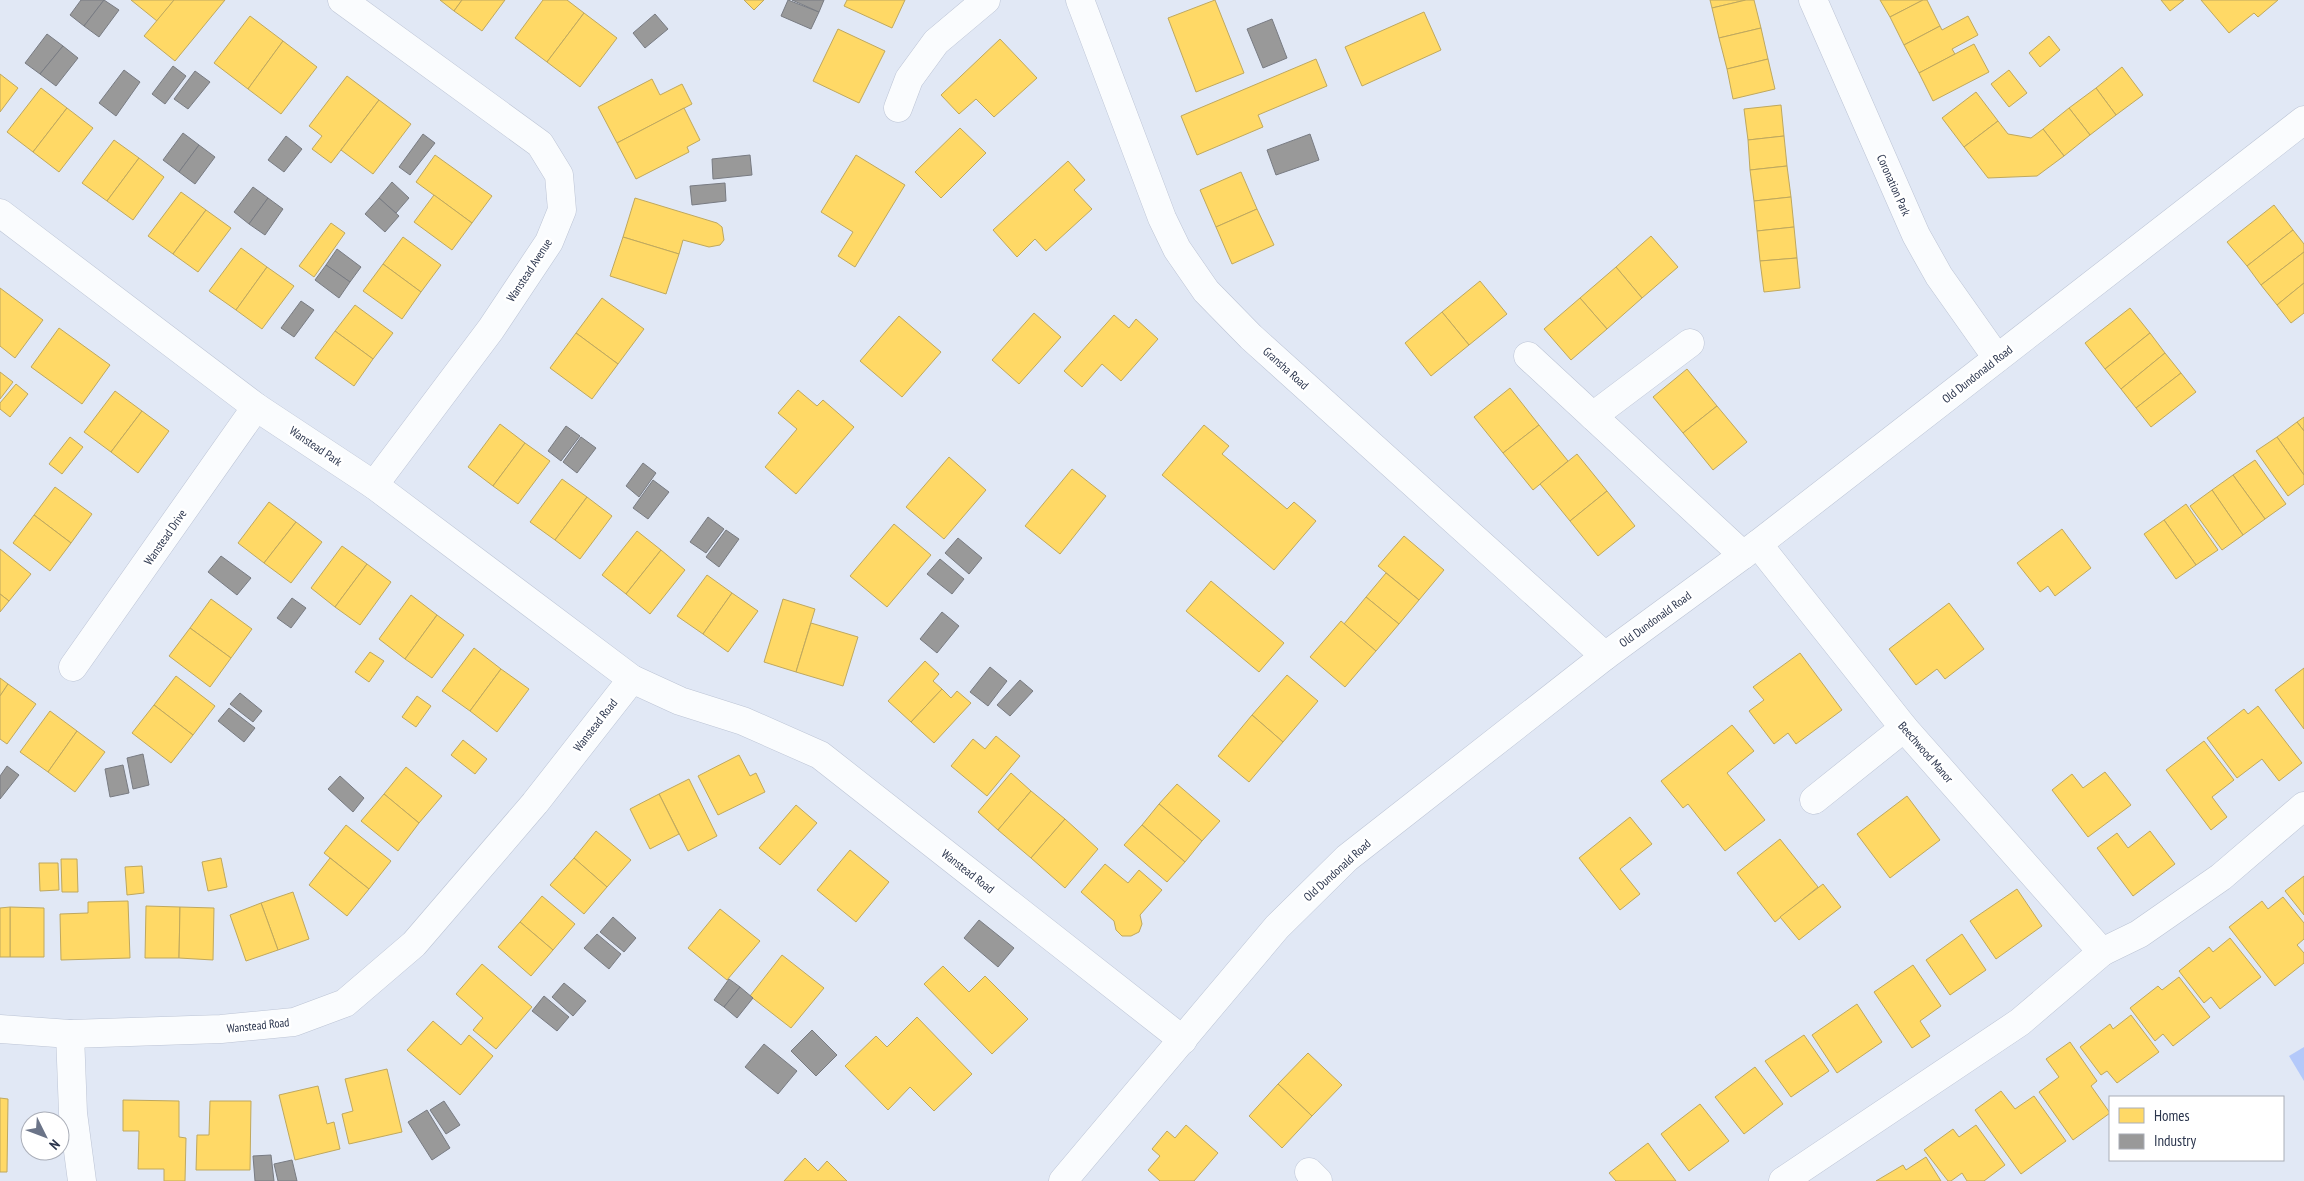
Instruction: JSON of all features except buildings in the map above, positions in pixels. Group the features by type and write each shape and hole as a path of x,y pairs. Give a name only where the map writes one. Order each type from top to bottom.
{"street":[{"name":"Wanstead Avenue","path":"342,0 540,144 559,176 562,210 549,242 491,328 374,485"},
{"path":"898,108 909,79 936,42 986,0"},
{"name":"Gransha Road","path":"1080,0 1162,218 1177,249 1206,291 1251,337 1604,656"},
{"name":"Coronation Park","path":"1813,0 1916,235 1939,276 1997,358"},
{"name":"Old Dundonald Road","path":"1063,1181 1277,926 1347,858 1604,656 1751,549 2304,120"},
{"name":"Wanstead Park","path":"0,213 256,407 374,485 632,679"},
{"path":"1593,416 1690,343"},
{"name":"Beechwood Manor","path":"1528,356 1593,416 1751,549 1904,728 2102,952"},
{"name":"Wanstead Drive","path":"74,667 256,407"},
{"name":"Wanstead Road","path":"0,1030 70,1034 221,1029 294,1022 345,1003 414,944 535,803 632,679 680,701 743,721 820,755 1183,1040"},
{"path":"1814,800 1904,728"},
{"path":"1783,1181 2020,1022 2102,952 2139,934 2221,877 2304,806"},
{"path":"70,1034 73,1113 82,1181"}],"shaded area":[{"path":"2304,1047 2304,1081 2289,1056"}]}
